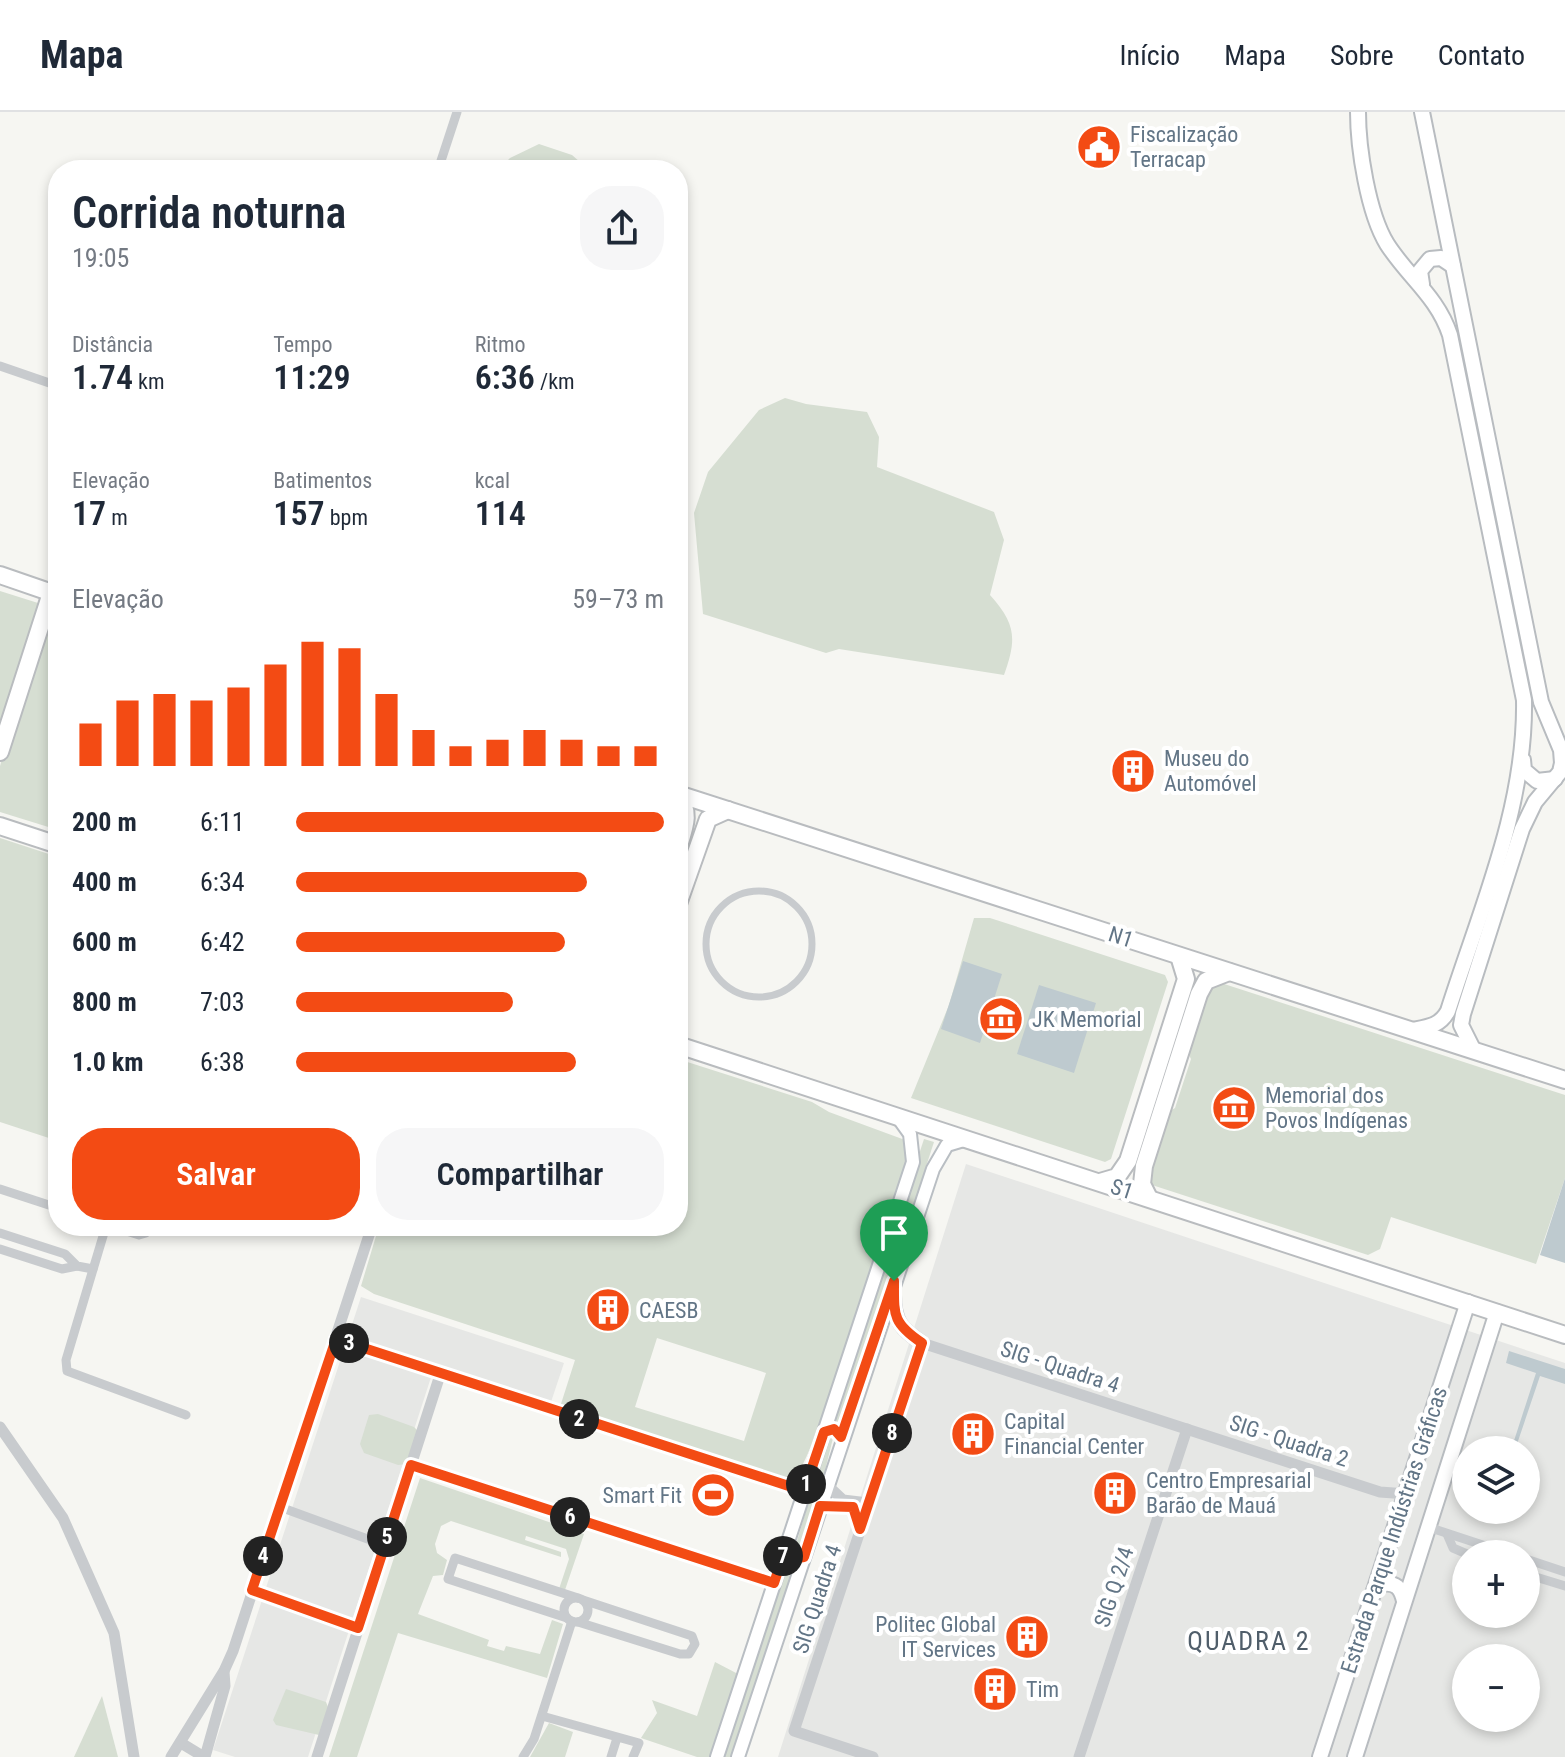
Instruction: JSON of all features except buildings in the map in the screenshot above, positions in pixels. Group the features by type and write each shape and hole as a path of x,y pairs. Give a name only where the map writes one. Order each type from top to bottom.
{"highway":[{"path":"0,575 48,592"},
{"path":"0,752 48,614"},
{"name":"N1","path":"688,797 1565,1080"},
{"path":"688,876 708,819 728,810"},
{"path":"0,826 48,842"},
{"path":"1100,1182 1117,1177 1128,1161 1186,979 1179,956"},
{"path":"1149,1198 1142,1172 1199,994 1206,981 1229,972"},
{"name":"S1","path":"688,1048 1565,1335"}],"main road":[{"path":"1358,112 1374,212 1381,232 1403,265 1437,304 1450,335 1520,673 1524,700 1524,770 1537,781 1560,774"},
{"path":"1422,112 1541,702 1563,757 1560,774 1535,802 1522,829 1463,1014 1461,1025 1474,1051"},
{"path":"1422,284 1420,271 1430,259 1441,258 1453,266"},
{"path":"1411,1030 1433,1026 1444,1019 1448,1011 1509,819 1523,760"},
{"path":"717,1757 913,1162 910,1134 897,1116"},
{"path":"738,1757 841,1437 936,1161 947,1145 967,1139"},
{"path":"894,1281 896,1321 903,1331 922,1343"},
{"name":"Estrada Parque Indústrias Gráficas","path":"1320,1757 1468,1302"},
{"name":"Estrada Parque Indústrias Gráficas","path":"1355,1757 1497,1312"},
{"path":"824,1432 834,1429 841,1437"},
{"path":"785,1550 792,1559 804,1557"},
{"path":"1374,1591 1382,1584 1394,1584 1402,1591 1404,1601"}],"street":[{"path":"441,160 457,112"},
{"path":"0,366 48,383"},
{"path":"757,891 775,893 800,910 808,923 813,938 807,968 786,990 772,996 739,994 724,984 713,970 707,953 709,928 724,904 739,895 757,891"},
{"path":"0,1189 48,1205"},
{"path":"0,1233 65,1254 77,1266"},
{"path":"105,1236 66,1360 67,1371 186,1415"},
{"path":"171,1757 224,1671 369,1236"},
{"path":"0,1249 62,1269 77,1266 93,1269"},
{"path":"336,1339 804,1491"},
{"name":"SIG - Quadra 4","path":"922,1343 1187,1429"},
{"name":"SIG Quadra 4","path":"873,1757 794,1731 860,1529 862,1507 922,1343"},
{"path":"317,1757 440,1375"},
{"path":"0,1427 63,1518 114,1633 134,1757"},
{"name":"SIG - Quadra 2","path":"1187,1429 1404,1500"},
{"name":"SIG Q 2/4","path":"1079,1757 1187,1429"},
{"path":"411,1465 774,1583"},
{"path":"827,1485 843,1500 862,1507"},
{"path":"820,1506 862,1507"},
{"path":"280,1507 384,1545"},
{"path":"1428,1527 1466,1540"},
{"path":"1447,1534 1452,1546"},
{"path":"455,1558 580,1599 692,1636 695,1644 689,1654 680,1654 448,1579 455,1558"},
{"path":"1540,1564 1565,1572"},
{"path":"1540,1578 1565,1586"},
{"path":"252,1590 358,1628"},
{"path":"553,1613 560,1592"},
{"path":"573,1621 588,1610 580,1599"},
{"path":"523,1757 534,1739 573,1621 567,1602 580,1599"},
{"path":"181,1743 205,1757 225,1686 224,1671"},
{"path":"542,1716 639,1743 633,1757"},
{"path":"611,1757 617,1738"}],"shaded area":[{"path":"539,144 572,155 578,160 508,160"},
{"path":"785,398 867,412 879,437 877,467 994,512 1004,540 990,595 1005,615 1012,632 1011,651 1004,675 839,649 826,653 703,614 694,513 708,472 759,410"},
{"path":"0,591 38,603 0,729"},
{"path":"48,606 48,827 0,812 0,766"},
{"path":"0,838 48,854 48,1138 0,1122"},
{"path":"974,918 990,918 1165,975 1168,982 1111,1159 1105,1162 911,1098 949,1005"},
{"path":"963,961 1002,974 980,1043 941,1029"},
{"path":"1218,982 1565,1095 1565,1178 1536,1264 1391,1217 1380,1249 1368,1255 1152,1185 1148,1175 1168,1112 1175,1108 1191,1059 1187,1051 1208,987"},
{"path":"1039,985 1096,1003 1074,1073 1017,1054"},
{"path":"688,1062 812,1102 829,1112 905,1140 908,1159 853,1332 817,1432 792,1481 560,1407 575,1360 374,1294 361,1286 376,1236 688,1236","holes":["657,1338 766,1373 744,1441 635,1407"]},
{"path":"924,1139 934,1142 841,1427 831,1423"},
{"path":"966,1164 1565,1363 1565,1757 778,1757"},
{"path":"1565,1178 1565,1263 1540,1255"},
{"path":"361,1297 564,1363 550,1405 434,1368 308,1757 235,1757 213,1750"},
{"path":"1509,1351 1565,1369 1565,1384 1540,1376 1520,1436 1516,1436 1536,1373 1506,1363"},
{"path":"378,1414 418,1431 407,1464 398,1465 364,1453 360,1444 369,1415"},
{"path":"829,1434 833,1438 819,1495 797,1554 794,1551"},
{"path":"420,1478 584,1534 565,1590 559,1589 569,1559 566,1549 526,1536 525,1540 561,1552 561,1557 451,1521 441,1526 435,1544 437,1553 447,1560 443,1575 433,1576 418,1614 489,1640 487,1646 504,1651 506,1646 540,1654 552,1620 563,1624 547,1678 398,1633 357,1757 329,1757"},
{"path":"786,1562 796,1565 733,1757 723,1757"},
{"path":"715,1662 738,1674 711,1757 697,1757 641,1738 657,1713 652,1700 697,1716"},
{"path":"286,1689 326,1702 328,1707 319,1735 276,1725 273,1720"},
{"path":"102,1696 118,1757 74,1757"},
{"path":"549,1723 573,1732 565,1757 530,1757"}],"place":[{"name":"Fiscalização Terracap","path":"1099,147"},
{"name":"Museu do Automóvel","path":"1133,771"},
{"name":"JK Memorial","path":"1001,1019"},
{"name":"Memorial dos Povos Indígenas","path":"1234,1108"},
{"name":"CAESB","path":"608,1310"},
{"name":"Capital Financial Center","path":"973,1434"},
{"name":"Centro Empresarial Barão de Mauá","path":"1115,1493"},
{"name":"Smart Fit","path":"713,1495"},
{"name":"Politec Global IT Services","path":"1027,1637"},
{"name":"Tim","path":"995,1689"}],"district":[{"name":"QUADRA 2","path":"1249,1641"}],"route":[{"path":"894,1281 896,1321 903,1331 922,1343 860,1529 853,1507 842,1504 820,1506 804,1557 792,1559 785,1550 774,1583 411,1465 358,1628 252,1590 336,1339 804,1491 824,1432 834,1429 841,1437 894,1281"}]}
